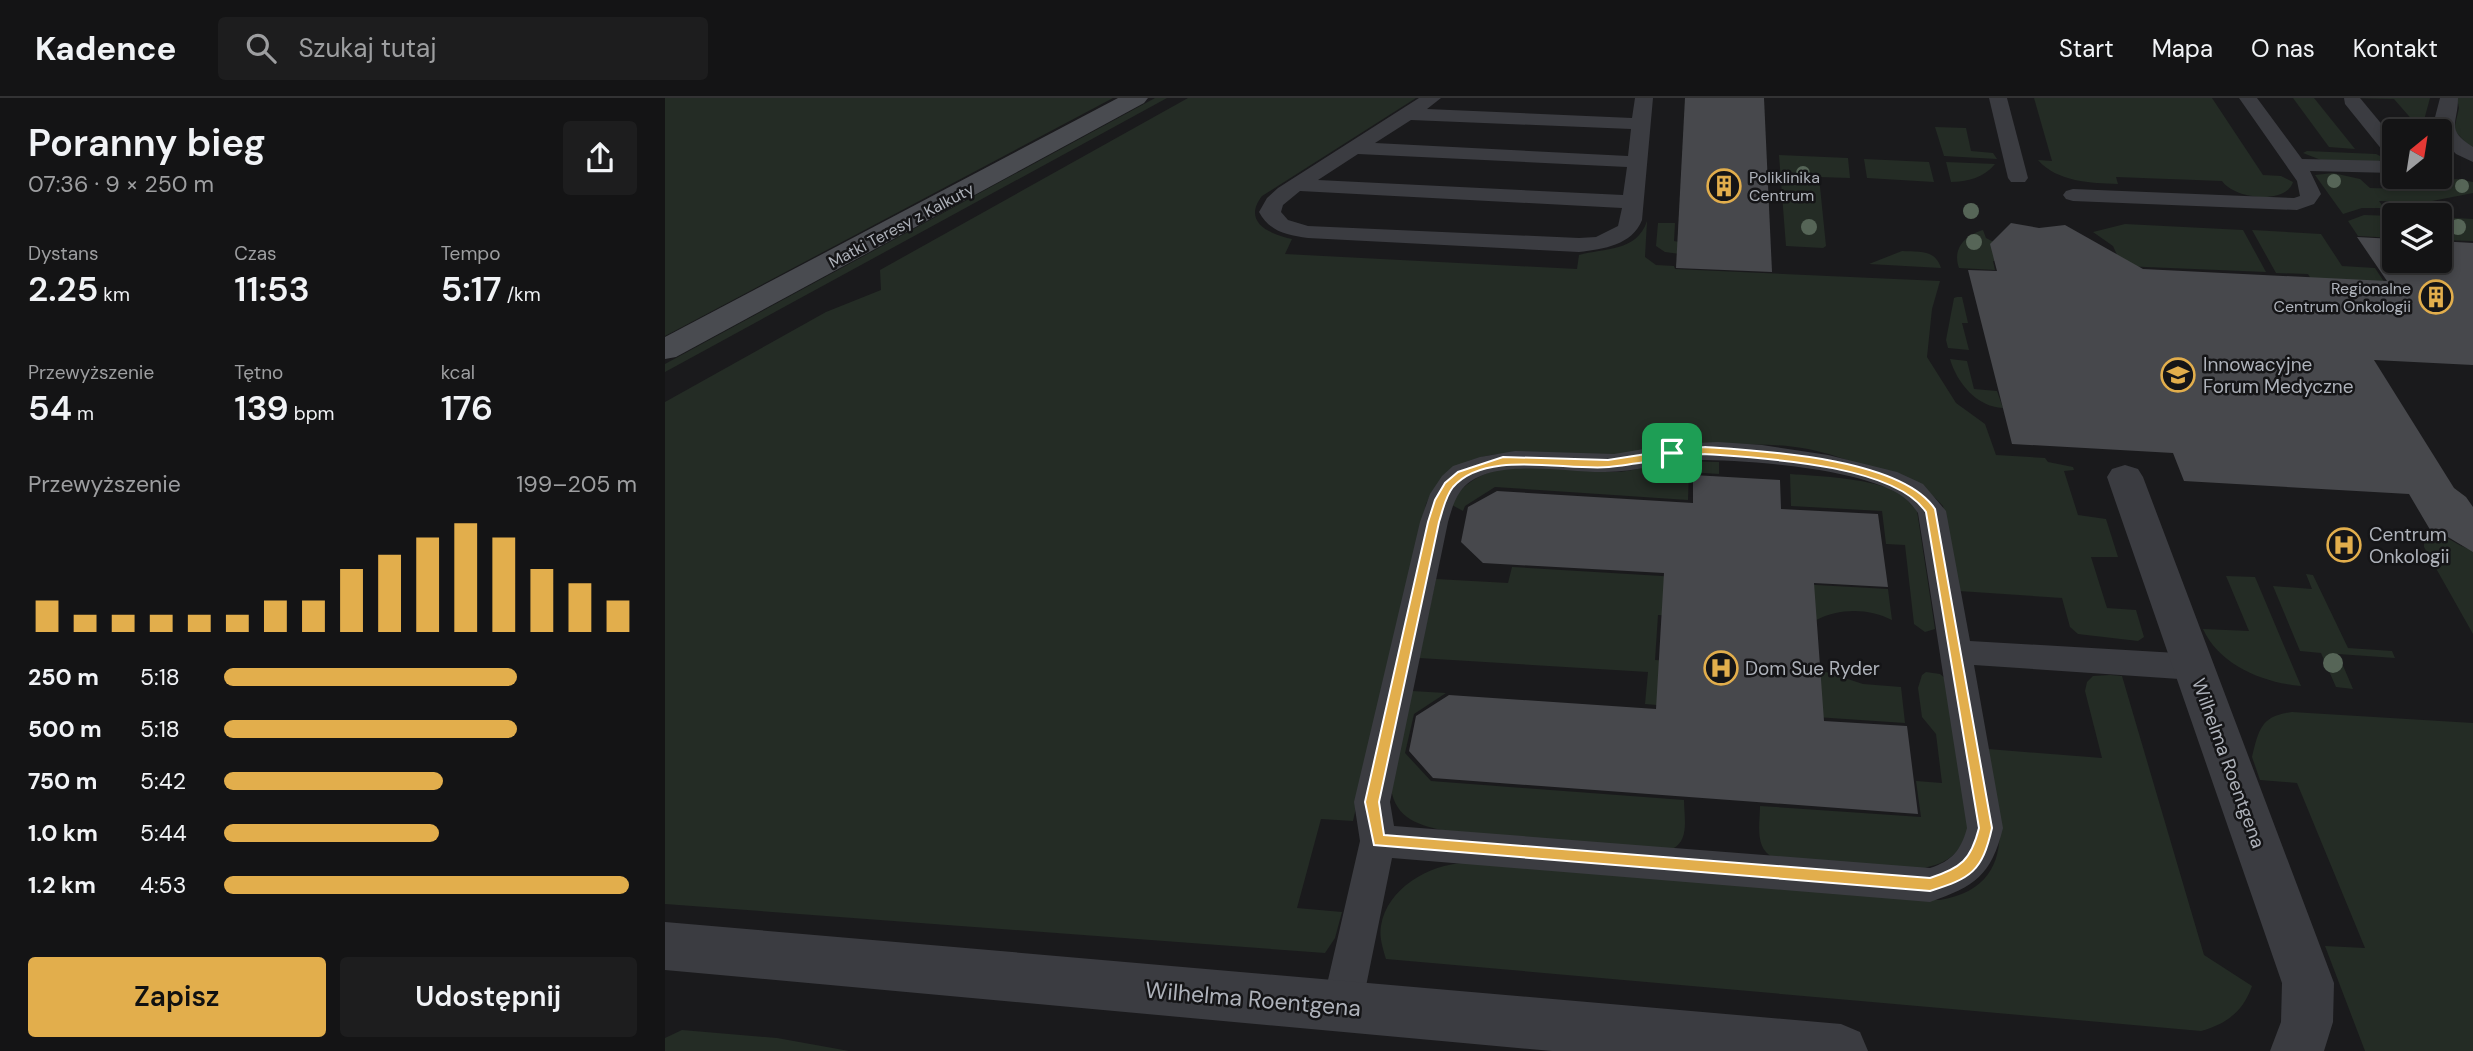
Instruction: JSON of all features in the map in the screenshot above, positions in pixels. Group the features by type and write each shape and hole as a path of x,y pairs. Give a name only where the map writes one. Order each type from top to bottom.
{"street":[{"name":"Matki Teresy z Kalkuty","path":"665,351 1136,98"},
{"name":"Wilhelma Roentgena","path":"2125,477 2308,983 2307,1022 2297,1051"},
{"name":"Wilhelma Roentgena","path":"665,946 1840,1051"}],"lane":[{"path":"1432,98 1296,185 1274,202 1270,212 1274,222 1308,232 1579,245 1601,243 1627,230 1633,202 1644,98"},
{"path":"1998,98 2018,178"},
{"path":"2073,195 2297,204 2307,200 2311,194 2296,165 2248,98"},
{"path":"2449,98 2444,125 2446,131 2454,143 2473,156"},
{"path":"2352,100 2382,137"},
{"path":"1408,114 1641,124"},
{"path":"1354,148 1637,162"},
{"path":"2296,165 2382,167"},
{"path":"1296,185 1633,202"},
{"path":"1342,1006 1378,841 1372,802 1434,522 1440,500 1448,486 1461,474 1478,467 1516,460 1608,464 1672,453 1705,451 1794,456 1894,481 1923,498 1932,511 1985,828 1980,850 1971,865 1958,876 1930,885 1378,841"},
{"path":"1956,652 2194,667"}],"shaded area":[{"path":"665,98 1113,98 665,336"},
{"path":"1155,98 1167,98 665,372 665,364"},
{"path":"1188,98 1416,98 1262,196 1255,213 1257,220 1267,230 1292,239 1285,254 1577,269 1579,255 1628,244 1642,231 1647,221 1645,257 1656,265 1674,266 1675,269 1940,281 1932,309 1927,357 1956,403 1985,424 1996,455 2045,458 2048,462 2073,467 2074,470 2064,471 2078,515 2106,519 2118,557 2091,557 2107,608 2136,610 2144,637 2138,641 2078,634 2070,627 2062,598 1959,591 1943,506 1918,485 1824,453 1783,446 1733,445 1607,456 1506,453 1482,457 1460,465 1441,481 1426,504 1353,821 1321,819 1297,908 1342,912 1335,938 1325,953 665,904 665,402 826,312 881,290 880,270"},
{"path":"2034,98 2212,98 2263,175 2281,176 2293,182 2281,194 2259,197 2237,192 2222,181 2116,177 2118,184 2086,182 2065,177 2038,160 2052,161"},
{"path":"2293,98 2314,98 2355,149 2329,147"},
{"path":"2350,98 2430,98 2424,119 2412,119 2394,99"},
{"path":"2457,98 2473,98 2473,150 2454,130 2459,108"},
{"path":"1935,127 1966,128 1971,151 1993,153 1997,159 1944,156"},
{"path":"2303,153 2376,154 2382,159 2377,162 2321,160"},
{"path":"1779,155 1848,158 1850,178 1819,177 1826,246 1823,248 1786,246"},
{"path":"1864,159 1929,162 1934,182 1867,178"},
{"path":"1946,162 1995,164 1975,178 1951,182"},
{"path":"2333,173 2360,179 2370,188 2382,189 2452,189 2452,180 2457,179 2473,182 2473,193 2427,202 2379,201 2382,208 2362,208 2343,214 2315,175"},
{"path":"2364,215 2382,216 2382,237 2358,236 2348,221"},
{"path":"2452,218 2473,219 2473,241 2452,240"},
{"path":"1658,223 1675,223 1674,241 1679,242 1680,254 1665,252 1656,246"},
{"path":"2125,224 2243,230 2266,272 2122,266 2113,246 2093,232"},
{"path":"1983,230 1986,238 2022,257 2013,262 1993,261 1995,270 1959,268 1957,255 1962,244 1971,235"},
{"path":"2252,230 2321,234 2342,266 2375,268 2416,330 2327,306 2308,274 2276,273"},
{"path":"1902,251 1931,255 1941,268 1869,264"},
{"path":"1962,297 1968,323 1962,323 1969,350 1948,348 1946,340 1954,298"},
{"path":"1950,359 1967,361 1974,389 1997,391 2003,408 1985,403 1969,392"},
{"path":"1674,461 1719,462 1719,474 1689,472 1688,500 1495,487 1465,506 1463,511 1452,505 1463,488 1478,477 1495,471 1533,467 1618,472"},
{"path":"1790,474 1842,478 1882,486 1897,492 1909,502 1917,511 1935,629 1925,632 1914,624 1905,545 1886,544 1882,511 1791,506"},
{"path":"2431,533 2473,550 2473,634 2424,547 2424,539"},
{"path":"1512,567 1695,578 1695,617 1658,615 1655,660 1694,663 1692,708 1645,704 1648,672 1419,658 1436,579 1508,583"},
{"path":"2306,574 2313,575 2348,648 2392,651 2395,658 2338,654 2353,689 2336,687 2321,653 2300,651 2273,586 2312,589"},
{"path":"2226,576 2255,577 2301,686 2272,681 2244,670 2220,653 2210,642 2203,629 2249,631"},
{"path":"1780,583 1888,589 1892,620 1873,613 1854,611 1835,613 1816,620"},
{"path":"1823,671 1863,684 1901,687 1905,723 1786,715 1785,674 1823,676"},
{"path":"1926,672 1940,674 1946,679 1969,824 1962,843 1953,856 1920,869 1774,858 1768,854 1759,835 1760,806 1921,817 1916,781 1942,783 1936,734 1922,717 1918,688 1922,675"},
{"path":"2093,676 2122,676 2204,955 2252,986 2244,1003 2233,1016 2210,1028 2201,1031 1386,959 1381,930 1385,912 1392,900 1411,881 1424,874 1437,868 1463,863 1940,900 1967,892 1984,879 1995,862 1999,842 1997,796 1988,749 2102,758 2085,691 2087,682"},
{"path":"1412,691 1446,693 1414,714 1405,753 1431,781 1684,800 1685,828 1681,840 1672,849 1447,831 1427,827 1410,819 1393,799 1391,788"},
{"path":"2292,712 2473,723 2473,1051 2365,1051 2325,946 2365,948 2297,783 2260,780 2252,757 2263,726 2274,717"},
{"path":"682,1030 777,1038 849,1051 665,1051 665,1038"}],"building":[{"name":"Poliklinika Centrum","path":"1685,98 1764,98 1772,272 1676,268"},
{"name":"Innowacyjne Forum Medyczne","path":"2011,223 2039,228 2065,225 2143,269 2387,281 2357,237 2382,238 2382,273 2452,273 2452,242 2473,243 2473,365 2374,360 2454,488 2466,497 2473,507 2473,552 2443,534 2432,533 2409,494 2184,481 2173,453 2012,444 1968,270 1997,271 1990,244"},
{"path":"1693,475 1780,480 1781,509 1878,514 1888,587 1814,583 1824,721 1907,726 1918,814 1433,778 1409,751 1416,716 1449,695 1656,709 1664,573 1483,563 1461,542 1468,507 1497,491 1693,503"}],"place":[{"name":"Poliklinika Centrum","path":"1724,186"},
{"name":"Regionalne Centrum Onkologii","path":"2436,297"},
{"name":"Innowacyjne Forum Medyczne","path":"2178,375"},
{"name":"Centrum Onkologii","path":"2344,545"},
{"name":"Dom Sue Ryder","path":"1721,668"}],"route":[{"path":"1705,451 1794,456 1894,481 1923,498 1932,511 1985,828 1980,850 1971,865 1958,876 1930,885 1378,841 1372,802 1434,522 1440,500 1448,486 1461,474 1503,460 1608,464 1672,453 1705,451"}]}
